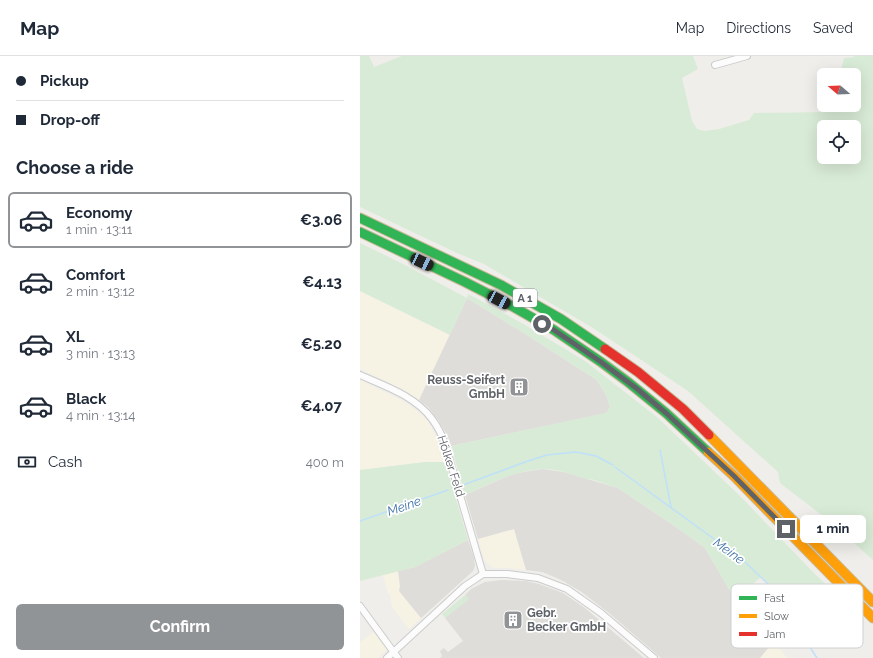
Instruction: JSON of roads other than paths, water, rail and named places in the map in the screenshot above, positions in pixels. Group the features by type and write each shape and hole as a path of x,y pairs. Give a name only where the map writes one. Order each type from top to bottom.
{"highway":[{"name":"A 1","path":"360,218 501,285 561,319 638,372 683,409 855,584"},
{"name":"A 1","path":"360,232 510,306 554,330 601,362 636,388 674,420 734,476 840,584"},
{"name":"A 1","path":"863,592 873,602"},
{"name":"A 1","path":"863,608 873,618"}],"street":[{"path":"715,65 747,56"},
{"name":"Hölker Feld","path":"360,375 412,401 432,418 440,431 445,444 483,574"},
{"path":"387,658 465,586 483,574 506,574 538,578 567,589 601,613 654,658"},
{"path":"360,606 398,658"}],"waterway":[{"path":"660,450 671,507"},
{"name":"Meine","path":"463,485 547,455 575,452 596,456 613,465"},
{"name":"Meine","path":"615,467 743,560 768,584"},
{"name":"Meine","path":"360,521 448,490"},
{"name":"Meine","path":"811,648 817,658"}],"place":[{"name":"Reuss-Seifert GmbH","path":"519,387"},
{"name":"Gebr. Becker GmbH","path":"513,620"}]}
